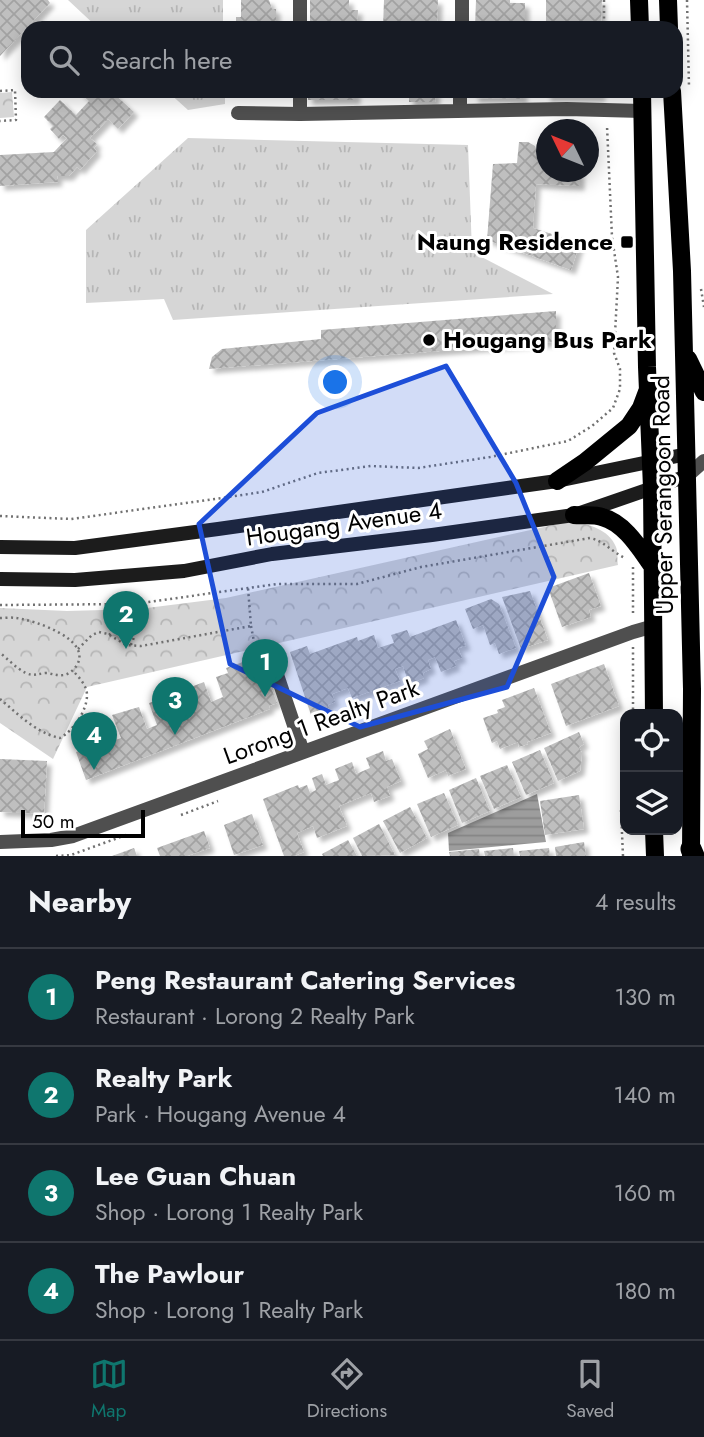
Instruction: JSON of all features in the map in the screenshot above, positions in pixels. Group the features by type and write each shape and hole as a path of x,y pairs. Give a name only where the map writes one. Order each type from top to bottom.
{"main road":[{"path":"639,0 640,21"},
{"path":"668,0 669,21"},
{"name":"Upper Serangoon Road","path":"642,98 652,488 654,709"},
{"name":"Upper Serangoon Road","path":"672,98 684,352 695,454 687,476 692,689 692,854"},
{"path":"684,352 704,392"},
{"path":"557,481 586,462 629,426 641,408 649,385"},
{"path":"574,515 602,517 619,526 632,538 653,567"},
{"path":"654,835 654,856"}],"street":[{"path":"300,0 300,21"},
{"path":"462,0 462,21"},
{"path":"300,98 300,114"},
{"path":"460,98 460,111"},
{"path":"238,113 579,109 642,111"},
{"name":"Hougang Avenue 4","path":"0,547 75,548 557,481 695,454"},
{"path":"687,476 704,461"},
{"name":"Hougang Avenue 4","path":"0,579 75,580 184,571 272,554 432,536 574,515 687,476"},
{"name":"Lorong 1 Realty Park","path":"0,842 51,840 73,836 654,626"},
{"path":"269,651 303,752"}],"path":[{"path":"604,0 604,21"},
{"path":"0,91 15,90 16,120 0,121"},
{"path":"0,516 71,519 262,492 318,473 371,466 418,468 490,457 568,441 592,426 613,408 620,389 620,369 614,353 618,277 612,237 606,123"},
{"path":"0,605 134,604 277,584 357,584 421,566 590,538 606,545"},
{"path":"248,588 254,646"},
{"path":"0,618 14,617 54,629 78,649 79,658 73,670 62,675 37,675 26,673 0,653"},
{"path":"109,635 121,624 129,625 134,631 130,646"},
{"path":"78,649 92,635 103,632 121,643 141,646 251,626"},
{"path":"0,699 36,729 60,738 73,728 87,697 87,691 73,670"},
{"path":"623,772 623,856"}],"highlighted area":[{"path":"446,366 516,483 554,577 507,687 360,727 230,664 199,524 317,413"}],"green space":[{"path":"68,0 223,0 223,21 90,21"},
{"path":"12,92 14,117 0,118 0,93"},
{"path":"175,98 225,98 225,104 188,110"},
{"path":"188,138 468,145 472,252 553,294 173,320 164,299 86,303 86,230"},
{"path":"571,521 591,526 608,536 616,547 618,565 87,687 53,759 0,723 0,608 67,611 139,609 226,598"}],"shaded area":[{"path":"537,794 546,842 449,851 448,833"}],"building":[{"path":"0,0 48,0 50,3 33,21 21,21 21,34 0,56"},
{"path":"241,0 269,0 272,9 276,9 276,21 236,21 236,17 241,17"},
{"path":"310,0 349,0 349,10 358,10 357,21 310,21"},
{"path":"384,0 438,0 437,21 383,21"},
{"path":"476,0 525,3 525,21 475,21"},
{"path":"546,0 602,0 601,21 546,21"},
{"path":"86,98 119,98 134,112 118,129 108,119 90,138 97,144 94,148 97,151 80,170 77,167 69,176 57,176 58,182 0,186 0,155 54,152 67,138 63,135 59,139 50,129 53,126 44,117 60,100 76,115 89,101"},
{"path":"308,98 356,98 356,100"},
{"path":"409,98 435,98 435,102 409,102"},
{"path":"519,142 528,142 536,149 536,182 580,182 580,186 536,184 533,228 580,243 571,270 487,240 493,164 517,163"},
{"name":"Hougang Bus Park","path":"556,311 556,342 209,369 212,357 222,349 321,339 321,330"},
{"path":"589,573 601,606 589,610 591,617 562,627 548,588"},
{"path":"530,591 548,640 521,649 502,597"},
{"path":"491,599 499,604 516,648 499,654 495,643 490,645 483,625 473,629 465,609"},
{"path":"456,620 466,646 458,648 462,658 454,661 456,666 441,672 435,657 428,660 431,669 423,673 424,678 409,684 403,666 395,669 400,681 352,698 348,688 332,694 335,702 328,705 329,708 311,715 290,652 307,646 310,654 357,637 358,641 374,635 378,648 394,643 391,635 407,630 410,637"},
{"path":"251,654 253,659 259,656 277,703 269,706 270,709 86,780 76,752 89,748 81,727 102,719 110,742 121,738 112,715 139,707 147,729 157,725 149,703 169,696 177,718 191,712 183,690 204,682 211,702 223,697 216,677 228,673 226,668 243,662 242,658"},
{"path":"604,664 619,706 566,726 551,684"},
{"path":"534,688 551,733 519,747 518,742 500,749 497,741 492,743 483,718 498,713 497,710 505,707 502,700"},
{"path":"450,729 466,769 448,776 446,770 428,778 418,754 428,749 424,741"},
{"path":"579,732 584,744 579,747 582,753 580,771 558,781 544,748"},
{"path":"540,750 554,783 526,795 512,762"},
{"path":"383,751 386,761 392,759 401,781 387,787 390,796 374,802 371,793 339,806 347,826 317,838 313,826 297,833 304,852 284,856 263,799 298,785 299,788 307,785 310,793 316,790 312,778 322,774 326,785 339,780 335,769 352,762 356,774 370,768 366,758"},
{"path":"0,759 47,761 44,814 0,812"},
{"path":"507,765 521,797 494,809 480,776"},
{"path":"476,778 490,811 462,823 449,790"},
{"path":"444,793 458,825 431,837 417,804"},
{"path":"579,795 584,829 545,835 540,801"},
{"path":"410,807 427,838 400,853 383,821"},
{"path":"252,814 263,845 234,855 224,825"},
{"path":"379,824 395,855 362,856 353,838"},
{"path":"204,831 210,848 187,856 160,856 157,848"},
{"path":"348,840 357,856 323,856 322,854"},
{"path":"584,842 586,856 556,856 555,847"},
{"path":"134,848 137,856 112,856"},
{"path":"513,848 514,856 485,856 484,851"},
{"path":"549,848 550,856 520,856 519,851"},
{"path":"479,849 480,856 450,856 449,852"}],"place":[{"name":"Naung Residence","path":"627,242"},
{"name":"Hougang Bus Park","path":"429,340"},
{"name":"Realty Park","path":"126,649"},
{"name":"Peng Restaurant Catering Services","path":"265,697"},
{"name":"Lee Guan Chuan","path":"175,735"},
{"name":"The Pawlour","path":"94,770"}]}
